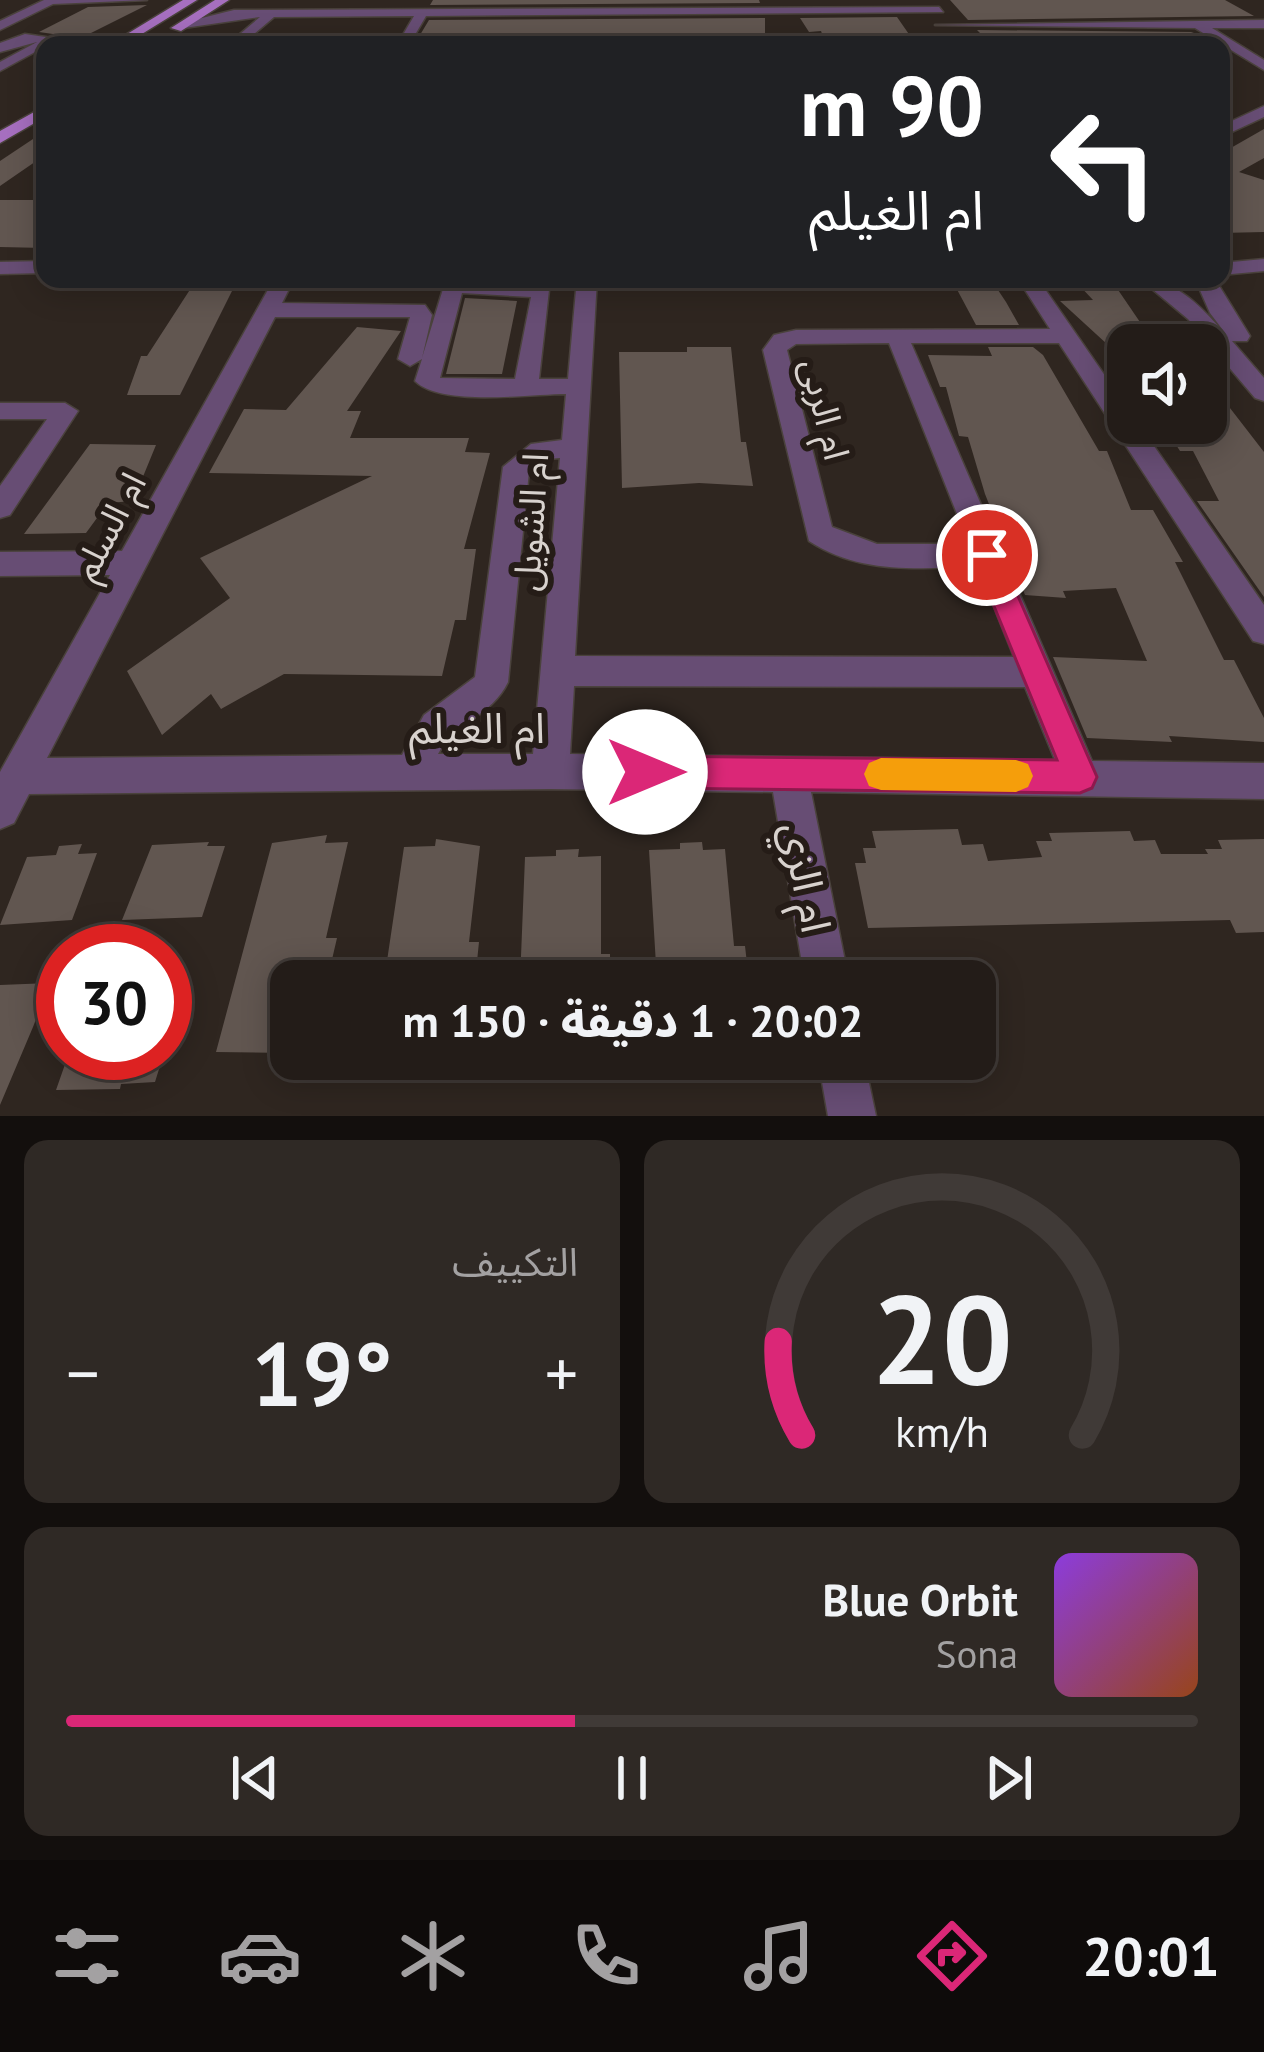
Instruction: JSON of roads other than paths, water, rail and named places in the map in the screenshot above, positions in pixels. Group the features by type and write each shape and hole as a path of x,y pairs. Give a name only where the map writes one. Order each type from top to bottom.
{"main road":[{"path":"130,36 191,0"},
{"path":"167,34 218,3"},
{"path":"3,111 27,98"},
{"path":"0,137 36,115"}],"street":[{"path":"0,26 49,2 141,0"},
{"path":"478,12 489,0"},
{"path":"218,3 234,14"},
{"path":"184,24 234,14 518,12 548,6 935,12 1043,24 1197,18 1216,24 1264,24"},
{"path":"780,11 791,36"},
{"path":"0,12 26,13"},
{"path":"510,36 518,12"},
{"path":"935,12 961,36"},
{"path":"408,36 422,13"},
{"path":"244,36 271,14"},
{"path":"1197,18 1222,36"},
{"path":"1043,24 1057,36"},
{"path":"0,48 36,38"},
{"path":"1230,42 1264,66"},
{"path":"0,67 36,48"},
{"path":"1230,128 1264,111"},
{"path":"1230,252 1264,254"},
{"path":"1230,268 1264,265"},
{"path":"0,268 35,267"},
{"path":"0,292 35,267"},
{"name":"ام السلم","path":"0,810 279,288"},
{"path":"454,288 428,381 444,388 579,386"},
{"path":"524,288 542,294 526,387"},
{"name":"ام الشويل","path":"550,771 586,288"},
{"path":"1034,288 1264,632"},
{"path":"1163,288 1196,314 1264,393"},
{"path":"1208,288 1221,314 1264,362"},
{"path":"268,310 417,310 422,315 410,359"},
{"path":"537,326 584,324"},
{"path":"897,336 1080,777"},
{"name":"ام الربى","path":"987,555 857,554 835,546 819,533 775,350 782,340 796,337 1066,336"},
{"path":"0,411 65,411 9,481 0,508"},
{"path":"416,772 428,732 480,696 490,682 516,466 540,450 574,449"},
{"path":"0,564 133,563"},
{"path":"557,671 1036,672"},
{"name":"ام الغيلم","path":"19,776 550,771 1264,781"},
{"name":"ام الزي","path":"788,773 823,960"},
{"path":"846,1080 852,1116"}]}
